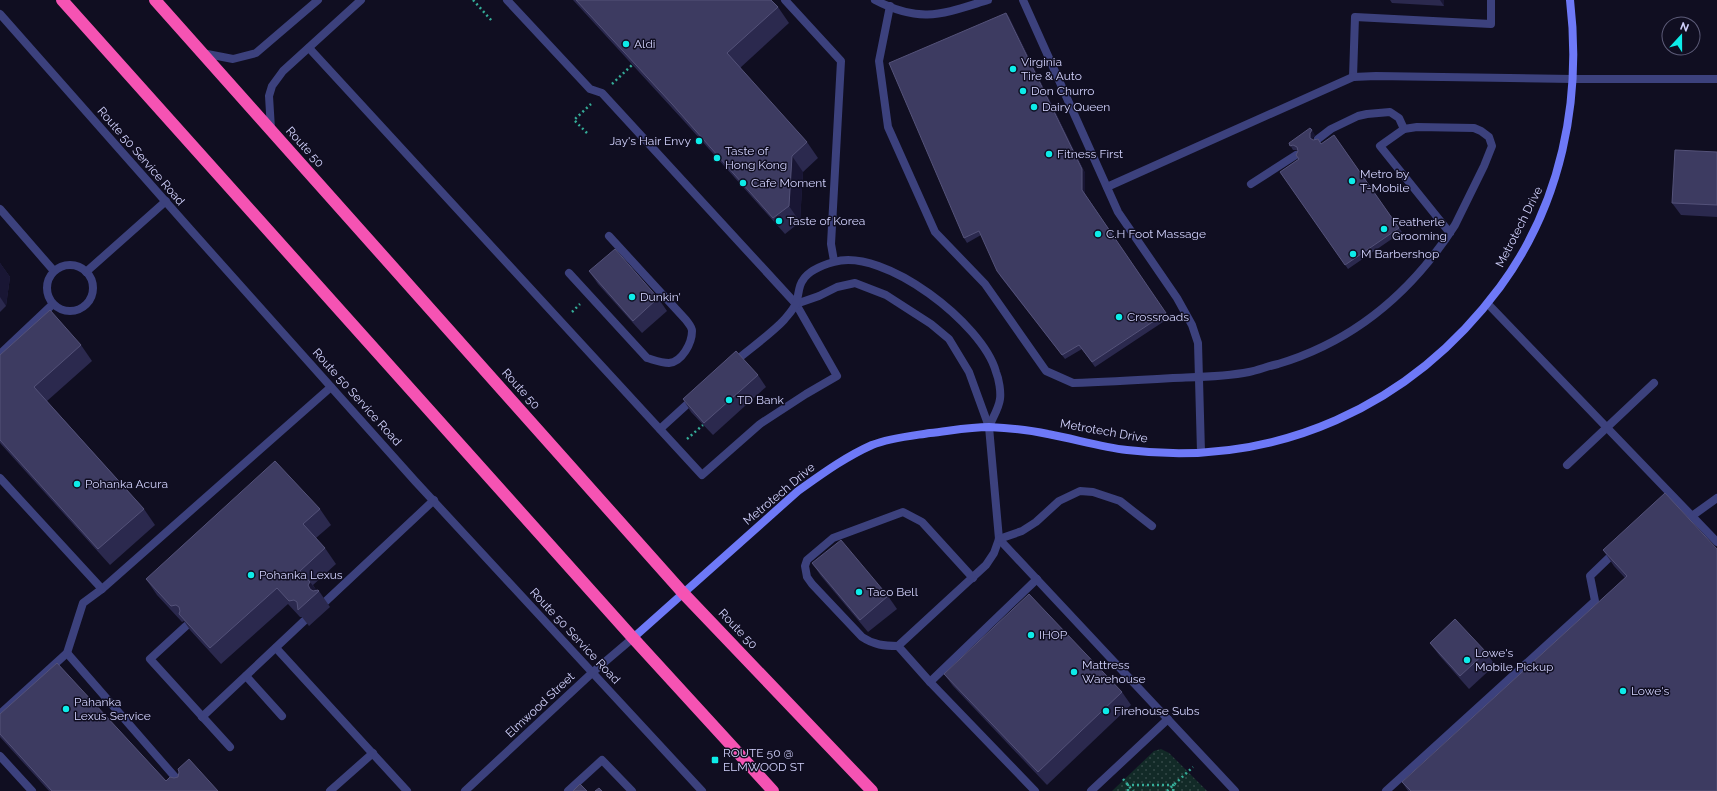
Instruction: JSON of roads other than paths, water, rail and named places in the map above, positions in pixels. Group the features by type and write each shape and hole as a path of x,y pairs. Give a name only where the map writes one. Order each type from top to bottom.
{"highway":[{"path":"62,0 633,638 773,791"},
{"name":"Route 50","path":"155,0 684,593 872,791"}],"street":[{"path":"202,52 233,59 256,53 318,0"},
{"path":"270,130 269,96 272,86 283,71 361,0"},
{"path":"309,48 702,475 760,424 837,376 796,304 612,103 602,93 590,89 507,0"},
{"path":"785,0 841,61 831,244 834,261"},
{"path":"875,0 910,14 924,15 942,14 988,0"},
{"path":"1023,0 1118,212 1177,298 1192,325 1198,343 1201,452"},
{"path":"1353,77 1355,17 1491,24 1491,0"},
{"name":"Metrotech Drive","path":"633,638 798,491 822,473 848,457 874,444 907,436 989,427 1047,433 1126,450 1201,452 1248,448 1278,441 1337,421 1366,406 1418,372 1437,357 1488,304 1524,250 1552,189 1562,158 1569,123 1574,54 1570,0"},
{"path":"890,6 879,61 888,127 935,232 985,284 1046,371 1073,383 1199,377 1249,372 1302,356 1347,333 1374,316 1421,273 1450,233 1484,166 1492,146 1489,137 1474,128 1417,127 1404,129 1380,146 1450,233"},
{"name":"Route 50 Service Road","path":"0,14 331,387 702,791"},
{"path":"1107,187 1353,77 1376,76 1573,79 1717,78"},
{"path":"1318,139 1331,129 1358,116 1367,114 1390,112 1399,118 1404,129"},
{"path":"1251,184 1296,155"},
{"path":"86,272 166,201"},
{"path":"0,209 54,271"},
{"path":"569,273 647,358 659,362 671,363 681,356 689,345 692,330 686,320 609,236"},
{"path":"724,371 783,321 796,304 802,280 812,271 834,261 861,260 878,264 923,290 965,323 981,342 997,373 1000,399 989,427"},
{"path":"67,265 80,267 86,272 93,286 92,294 88,302 81,308 73,311 62,310 53,304 47,294 47,286 49,278 54,271 67,265"},
{"path":"796,304 819,296 837,287 855,283 886,295 912,310 949,339 969,372 989,427 999,539 994,553 986,565 973,578 898,646"},
{"path":"0,354 53,304"},
{"path":"1488,304 1717,542"},
{"path":"1567,465 1654,383"},
{"path":"0,714 67,653 83,603 102,589 331,387"},
{"path":"660,430 700,392"},
{"path":"0,478 102,589"},
{"path":"999,539 1022,531 1036,522 1059,501 1080,491 1093,492 1120,500 1152,526"},
{"path":"1659,512 1674,498"},
{"path":"1692,516 1717,498"},
{"path":"325,602 434,500"},
{"path":"973,578 922,522 903,512 833,538 811,555 805,566 807,578 815,588 862,637 870,643 898,646 930,682 1035,791"},
{"path":"999,539 1235,791"},
{"path":"1386,791 1595,601 1590,576 1622,546"},
{"path":"930,682 1037,579"},
{"path":"202,717 304,621"},
{"path":"186,626 150,659 230,747"},
{"name":"Elmwood Street","path":"465,791 593,672 633,638"},
{"path":"276,648 407,791"},
{"path":"67,653 186,789"},
{"path":"246,676 282,716"},
{"path":"1091,791 1168,719"},
{"path":"330,791 373,753"},
{"path":"0,756 32,791"},
{"path":"568,791 602,760 632,791"}],"place":[{"name":"Aldi","path":"626,44"},
{"name":"Virginia Tire & Auto","path":"1013,69"},
{"name":"Don Churro","path":"1023,91"},
{"name":"Dairy Queen","path":"1034,107"},
{"name":"Jay's Hair Envy","path":"699,141"},
{"name":"Fitness First","path":"1049,154"},
{"name":"Taste of Hong Kong","path":"717,158"},
{"name":"Metro by T-Mobile","path":"1352,181"},
{"name":"Cafe Moment","path":"743,183"},
{"name":"Taste of Korea","path":"779,221"},
{"name":"Featherle Grooming","path":"1384,229"},
{"name":"C.H Foot Massage","path":"1098,234"},
{"name":"M Barbershop","path":"1353,254"},
{"name":"Dunkin'","path":"632,297"},
{"name":"Crossroads","path":"1119,317"},
{"name":"TD Bank","path":"729,400"},
{"name":"Pohanka Acura","path":"77,484"},
{"name":"Pohanka Lexus","path":"251,575"},
{"name":"Taco Bell","path":"859,592"},
{"name":"IHOP","path":"1031,635"},
{"name":"Lowe's Mobile Pickup","path":"1467,660"},
{"name":"Mattress Warehouse","path":"1074,672"},
{"name":"Lowe's","path":"1623,691"},
{"name":"Pahanka Lexus Service","path":"66,709"},
{"name":"Firehouse Subs","path":"1106,711"},
{"name":"ROUTE 50 @ ELMWOOD ST","path":"715,760"}]}
